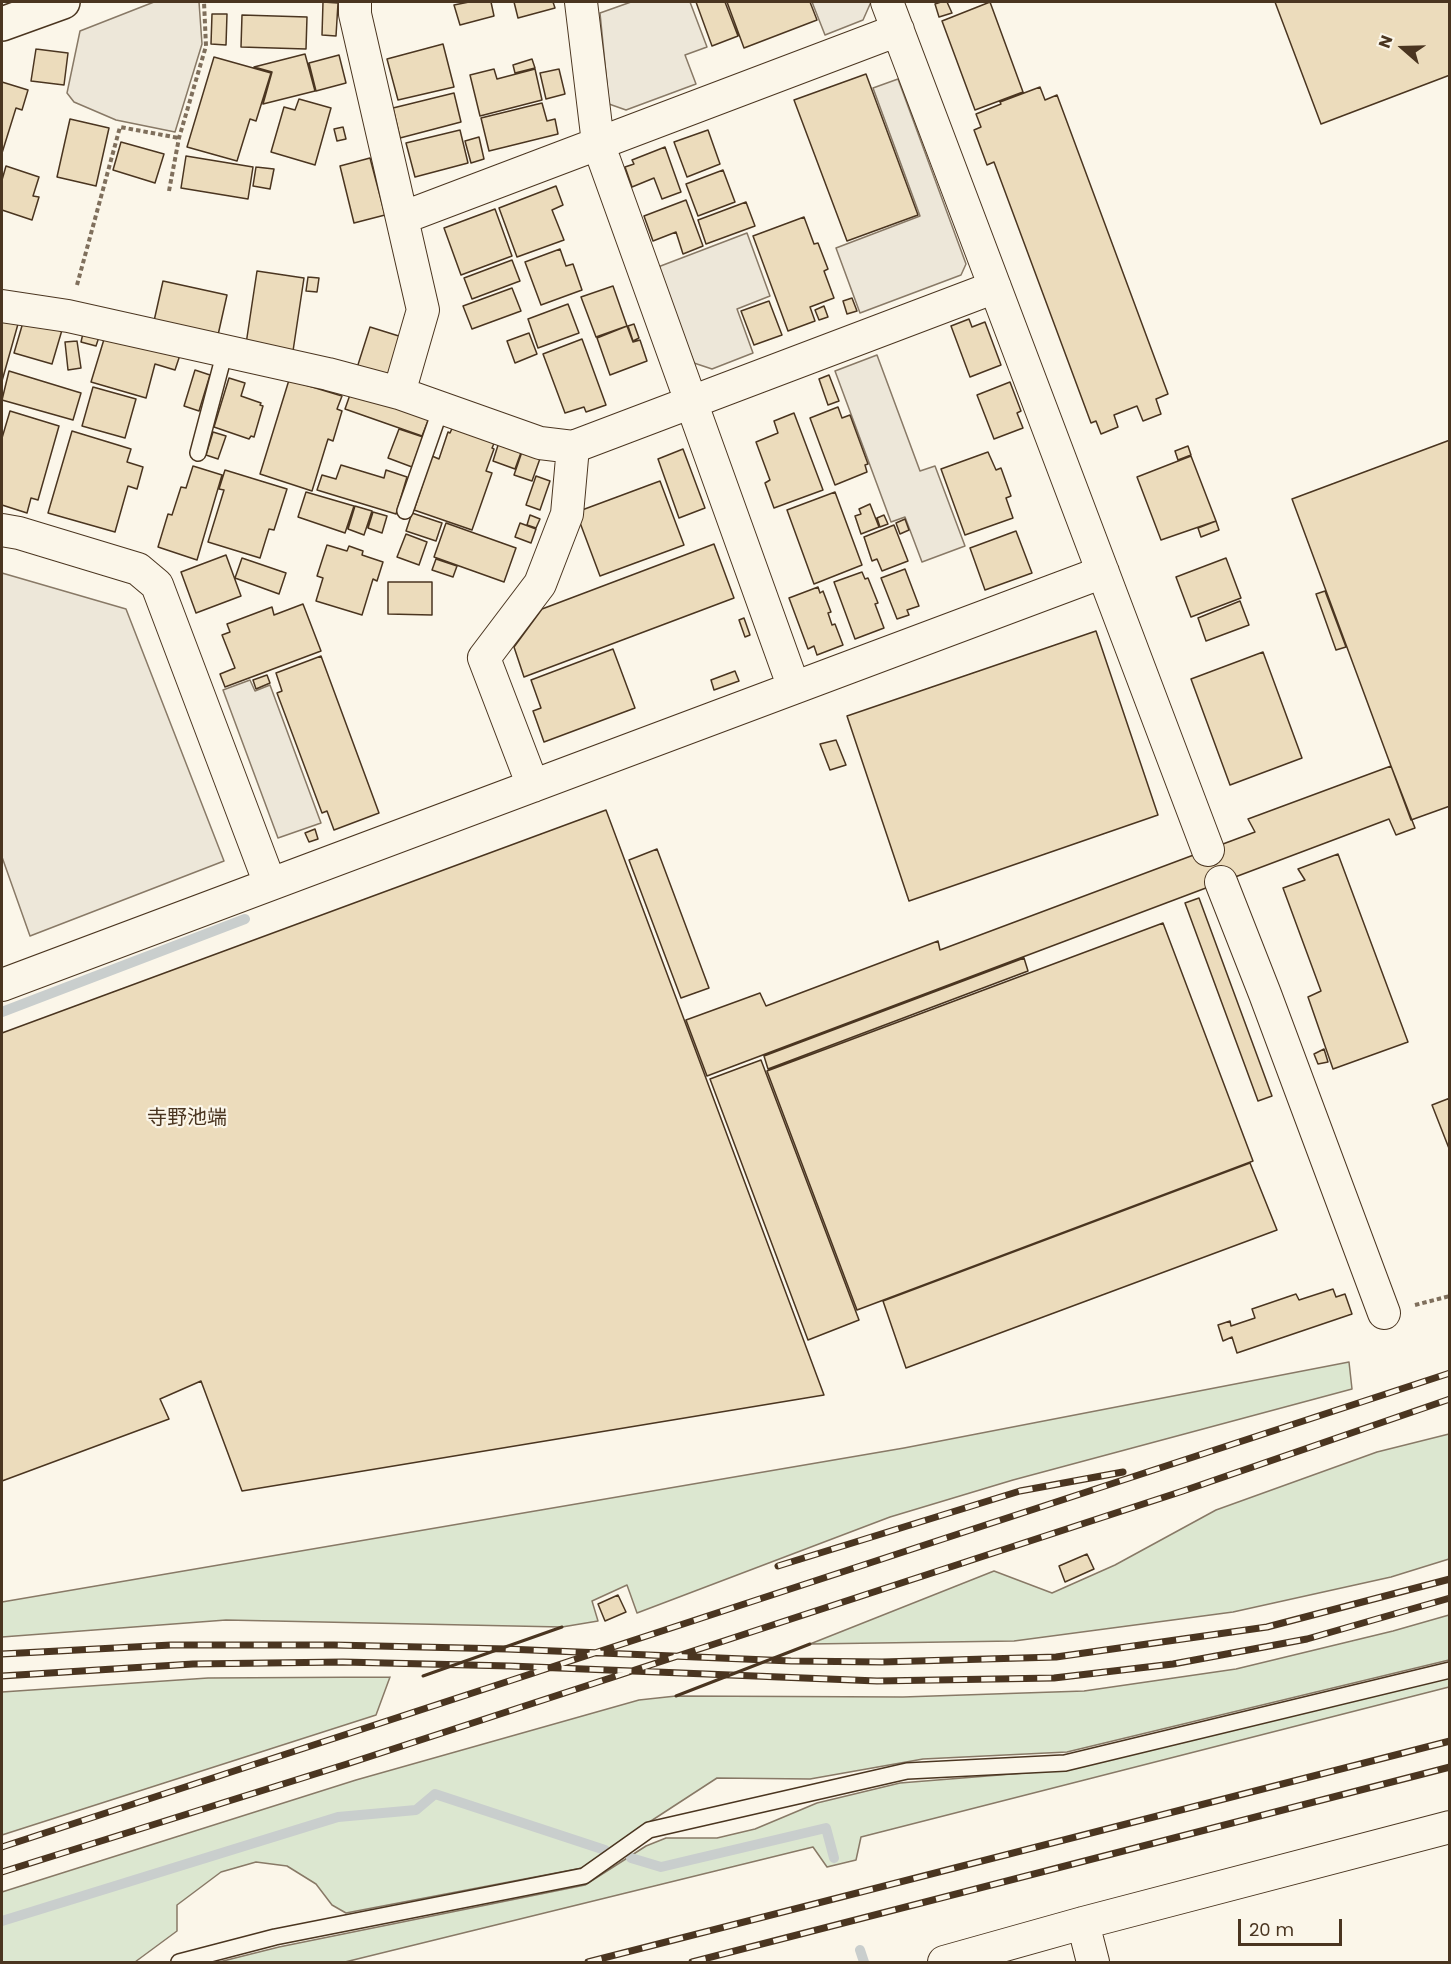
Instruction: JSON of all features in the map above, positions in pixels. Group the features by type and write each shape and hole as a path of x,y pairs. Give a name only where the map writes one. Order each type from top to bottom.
{"main road":[{"path":"2,24 41,5"}],"street":[{"path":"355,2 355,14 423,310 399,393"},
{"path":"581,2 598,143 795,687"},
{"path":"887,2 1208,850"},
{"path":"402,218 898,30"},
{"path":"2,306 68,316 328,374 399,393 540,443 573,447 995,287"},
{"path":"533,786 484,657 540,584 567,514 573,447"},
{"path":"2,530 19,533 138,570 157,585 270,884"},
{"path":"4,977 270,884 1103,572"},
{"path":"1221,882 1384,1313"},
{"path":"945,1962 1083,1923 1449,1827"},
{"path":"1083,1923 1093,1962"}],"lane":[{"path":"198,453 225,351"},
{"path":"405,511 441,408"},
{"path":"179,1962 275,1937 584,1876 649,1830 660,1827 908,1771 1065,1763 1449,1670"}],"path":[{"path":"169,191 179,138 206,46 204,2"},
{"path":"68,316 120,127 179,138"}],"green space":[{"path":"1349,1362 1352,1389 1013,1480 890,1517 637,1613 627,1585 592,1601 598,1621 562,1627 226,1620 2,1637 2,1602 904,1448"},
{"path":"1449,1434 1449,1559 1391,1577 1233,1612 1014,1641 810,1644 994,1571 1052,1593 1115,1565 1216,1510 1377,1452"},
{"path":"1449,1615 1449,1660 1067,1752 923,1759 810,1779 717,1778 582,1868 346,1913 332,1905 316,1884 287,1866 256,1862 221,1872 177,1905 177,1931 135,1962 2,1962 2,1892 356,1780 639,1700 676,1696 903,1697 1084,1691 1236,1669"},
{"path":"390,1677 376,1715 2,1835 2,1692 208,1678"},
{"path":"1449,1677 1449,1687 861,1837 856,1860 827,1867 813,1847 345,1962 219,1962 279,1947 585,1885 646,1846 666,1838 717,1838 755,1829 817,1803 900,1783 1062,1770"}],"shaded area":[{"path":"154,2 199,2 202,44 175,132 116,120 74,102 67,93 80,31"},
{"path":"631,2 690,2 707,47 685,55 696,84 626,110 609,104 600,13"},
{"path":"812,2 871,2 863,20 825,35"},
{"path":"898,79 966,264 961,275 860,313 836,248 920,216 873,88"},
{"path":"747,233 770,296 737,309 753,353 712,369 694,363 658,267"},
{"path":"877,355 920,471 935,466 965,546 922,562 905,517 891,522 835,371"},
{"path":"2,573 126,609 224,861 30,936 2,857"},
{"path":"250,680 255,691 270,685 321,823 278,838 223,690"}],"building":[{"path":"323,2 338,3 336,36 322,35"},
{"path":"491,2 494,16 460,25 454,5"},
{"path":"514,2 553,2 555,8 518,18"},
{"path":"696,2 725,2 738,36 712,46"},
{"path":"727,2 810,2 817,20 744,48"},
{"path":"947,2 952,13 939,17 935,4"},
{"path":"990,2 1023,92 975,110 942,21"},
{"path":"1275,2 1450,2 1450,75 1321,124"},
{"path":"212,14 227,14 226,45 211,44"},
{"path":"242,15 307,17 306,49 241,47"},
{"path":"443,44 454,87 398,100 387,59"},
{"path":"36,49 68,53 64,85 31,81"},
{"path":"305,54 315,91 263,104 272,72 254,67"},
{"path":"339,55 346,83 316,91 309,63"},
{"path":"214,57 271,73 256,121 250,119 237,161 187,147"},
{"path":"532,59 535,68 515,73 513,65"},
{"path":"494,69 497,79 535,69 542,100 480,116 470,75"},
{"path":"559,69 565,94 546,99 540,73"},
{"path":"866,74 918,215 847,241 794,100"},
{"path":"2,82 28,90 22,110 16,108 2,153"},
{"path":"1040,87 1045,100 1057,95 1168,394 1156,399 1161,414 1143,421 1137,406 1114,415 1118,427 1101,434 1096,421 1091,423 994,162 987,165 974,130 981,127 976,114"},
{"path":"454,93 461,122 400,138 393,108"},
{"path":"299,99 331,108 315,165 271,152 284,107 295,110"},
{"path":"542,103 547,121 555,119 558,134 489,151 481,118"},
{"path":"70,119 109,128 96,186 57,177"},
{"path":"343,127 346,139 337,141 334,129"},
{"path":"460,130 468,163 415,177 406,143"},
{"path":"708,130 720,164 687,177 674,142"},
{"path":"479,137 484,159 471,163 465,141"},
{"path":"121,142 164,154 155,183 113,170"},
{"path":"665,147 681,192 662,199 654,178 632,187 625,167 634,164 632,160"},
{"path":"186,156 253,167 248,199 181,188"},
{"path":"370,158 385,215 354,223 340,166"},
{"path":"6,166 39,177 33,196 39,197 32,220 2,210 2,180"},
{"path":"256,167 274,169 270,189 253,186"},
{"path":"723,170 735,202 698,216 686,184"},
{"path":"556,186 563,205 552,210 564,240 517,257 499,208"},
{"path":"686,200 703,246 683,254 676,232 653,241 644,216"},
{"path":"746,202 755,226 706,244 698,220"},
{"path":"495,209 512,256 461,275 444,228"},
{"path":"804,217 814,244 818,243 828,269 824,271 834,298 810,307 815,321 788,331 753,236"},
{"path":"560,249 566,266 573,264 582,290 541,305 525,262"},
{"path":"512,260 520,281 472,299 464,278"},
{"path":"257,271 304,278 293,351 246,344"},
{"path":"308,277 319,278 317,292 306,291"},
{"path":"163,281 227,295 218,335 154,321"},
{"path":"613,286 627,326 596,337 581,297"},
{"path":"512,288 521,311 472,329 463,306"},
{"path":"852,298 857,311 847,314 843,301"},
{"path":"769,301 782,335 754,345 741,311"},
{"path":"568,304 579,333 538,348 528,319"},
{"path":"824,306 828,317 819,320 815,310"},
{"path":"2,319 18,324 2,381"},
{"path":"24,319 62,330 52,364 14,353"},
{"path":"969,319 972,327 985,322 1001,365 970,377 951,326"},
{"path":"634,324 639,338 633,341 628,326"},
{"path":"627,326 633,342 640,340 647,361 610,375 597,338"},
{"path":"370,327 402,337 388,381 356,371"},
{"path":"84,329 100,334 96,346 81,342"},
{"path":"529,333 537,354 515,363 507,341"},
{"path":"105,336 181,352 175,370 155,364 146,398 91,382"},
{"path":"582,339 606,405 586,412 584,407 565,413 543,354"},
{"path":"77,341 81,368 68,370 65,342"},
{"path":"195,370 210,375 199,411 184,406"},
{"path":"9,371 81,393 73,420 2,400"},
{"path":"829,375 839,401 828,405 819,379"},
{"path":"229,378 245,383 241,396 261,403 260,405 263,406 254,437 251,436 249,439 214,427"},
{"path":"289,380 342,396 337,409 342,411 333,441 328,439 312,491 260,474"},
{"path":"1010,382 1021,411 1017,413 1023,428 994,439 977,395"},
{"path":"93,387 136,399 125,438 82,426"},
{"path":"352,389 430,416 422,436 345,409"},
{"path":"838,407 842,418 850,415 868,464 865,465 867,472 835,485 810,418"},
{"path":"10,411 59,426 38,500 31,498 27,513 2,505 2,438"},
{"path":"794,413 823,490 774,508 765,483 770,480 756,442 778,433 774,421"},
{"path":"454,424 496,439 486,471 492,473 472,530 414,510 432,456 439,459 448,432 450,433"},
{"path":"399,429 423,437 412,467 388,458"},
{"path":"72,431 131,449 127,462 143,467 137,489 128,486 115,532 48,513"},
{"path":"213,432 226,436 218,459 206,455"},
{"path":"500,439 523,447 515,469 493,461"},
{"path":"1450,440 1450,806 1411,820 1292,499"},
{"path":"524,446 542,453 532,481 514,475"},
{"path":"1188,446 1191,455 1178,460 1175,451"},
{"path":"683,449 705,508 679,518 658,459"},
{"path":"988,452 996,470 1001,468 1011,496 1006,498 1013,518 965,535 941,469"},
{"path":"1191,456 1216,521 1161,540 1137,477"},
{"path":"341,465 384,478 386,470 407,477 396,514 317,490 322,475 336,479"},
{"path":"193,466 222,475 197,560 158,547 168,514 172,515 181,487 186,488"},
{"path":"225,470 287,489 274,530 269,529 260,558 208,542 224,490 219,489"},
{"path":"536,476 550,481 540,510 526,505"},
{"path":"660,481 684,545 600,576 579,520 582,510"},
{"path":"306,492 354,506 345,533 298,517"},
{"path":"835,492 862,565 814,584 787,510"},
{"path":"870,504 879,527 861,534 855,516 861,514 859,509"},
{"path":"355,506 372,511 364,535 348,529"},
{"path":"373,512 387,516 382,533 368,528"},
{"path":"412,513 442,523 436,541 406,531"},
{"path":"530,515 540,519 536,528 527,525"},
{"path":"884,515 888,524 880,527 877,518"},
{"path":"905,519 909,530 900,534 896,523"},
{"path":"1216,521 1219,530 1201,537 1198,528"},
{"path":"446,523 516,548 504,582 434,557"},
{"path":"520,523 536,529 531,543 515,537"},
{"path":"894,525 908,561 882,571 877,559 872,561 864,537"},
{"path":"1016,531 1032,573 985,590 970,548"},
{"path":"406,534 427,542 419,565 397,557"},
{"path":"714,544 734,598 524,677 514,647 542,609"},
{"path":"327,545 347,551 349,546 363,551 362,555 383,562 377,581 373,579 362,615 316,601 323,578 317,576"},
{"path":"226,555 241,596 196,613 181,572"},
{"path":"242,558 286,573 279,594 235,578"},
{"path":"1226,558 1241,598 1191,617 1176,577"},
{"path":"436,559 457,566 453,577 432,570"},
{"path":"905,569 919,606 907,610 909,615 897,619 881,578"},
{"path":"862,572 865,579 868,578 878,603 875,604 884,628 855,639 834,582"},
{"path":"388,582 432,582 432,615 388,614"},
{"path":"818,587 820,593 823,591 831,612 828,613 832,625 835,624 843,645 817,655 814,646 808,649 789,598"},
{"path":"1325,591 1346,647 1336,650 1316,594"},
{"path":"1240,601 1249,625 1206,641 1198,618"},
{"path":"303,604 321,651 225,687 220,674 235,668 222,635 230,632 227,624 272,607 274,615"},
{"path":"744,618 750,635 745,637 739,620"},
{"path":"1096,631 1158,815 909,901 847,716"},
{"path":"613,649 635,708 544,742 533,711 541,708 531,680"},
{"path":"1263,652 1302,758 1230,785 1191,679"},
{"path":"321,656 379,813 334,830 327,811 322,813 277,693 282,691 276,673"},
{"path":"735,671 739,681 714,690 711,680"},
{"path":"267,675 270,683 256,689 253,680"},
{"path":"836,740 846,765 830,770 820,744"},
{"path":"1391,766 1415,828 1396,835 1389,819 707,1076 686,1020 760,993 766,1006 938,941 940,950 1255,832 1248,819"},
{"path":"606,810 824,1395 242,1491 201,1381 160,1399 169,1419 2,1481 2,1033"},
{"path":"315,829 318,839 309,842 305,833"},
{"path":"657,849 709,988 681,998 629,860"},
{"path":"1338,854 1408,1042 1333,1069 1308,997 1321,991 1283,888 1305,880 1298,869"},
{"path":"1199,898 1272,1096 1258,1101 1185,903"},
{"path":"1163,923 1253,1161 857,1310 767,1071"},
{"path":"1024,958 1028,971 768,1069 764,1056"},
{"path":"1324,1049 1328,1062 1318,1064 1314,1054"},
{"path":"761,1060 859,1320 808,1340 710,1079"},
{"path":"1450,1098 1450,1151 1432,1105"},
{"path":"1250,1163 1277,1230 906,1368 883,1301"},
{"path":"1333,1289 1336,1297 1345,1294 1352,1314 1237,1353 1232,1337 1223,1341 1218,1325 1230,1321 1231,1326 1255,1318 1252,1309 1296,1294 1299,1300"},
{"path":"1087,1554 1094,1569 1065,1582 1059,1566"},
{"path":"618,1595 626,1612 605,1621 598,1604"}],"waterway":[{"path":"2,1012 245,919"},
{"path":"2,1921 338,1817 416,1810 435,1794 605,1850"},
{"path":"631,1858 661,1867 826,1828 834,1858"},
{"path":"860,1950 864,1962"}],"railway":[{"path":"2,1847 1450,1373"},
{"path":"2,1872 347,1764 1183,1491 1450,1399"},
{"path":"778,1566 1020,1491 1123,1472"},
{"path":"2,1654 171,1645 334,1645 507,1649 791,1661 882,1662 1056,1657 1267,1627 1450,1579"},
{"path":"2,1676 193,1664 343,1662 510,1666 877,1681 1054,1678 1173,1664 1307,1639 1450,1598"},
{"path":"588,1962 1450,1741"},
{"path":"692,1962 1450,1767"}],"wall":[{"path":"423,1676 562,1627"},
{"path":"676,1696 810,1644"}],"district":[{"name":"寺野池端","path":"187,1119"}]}
